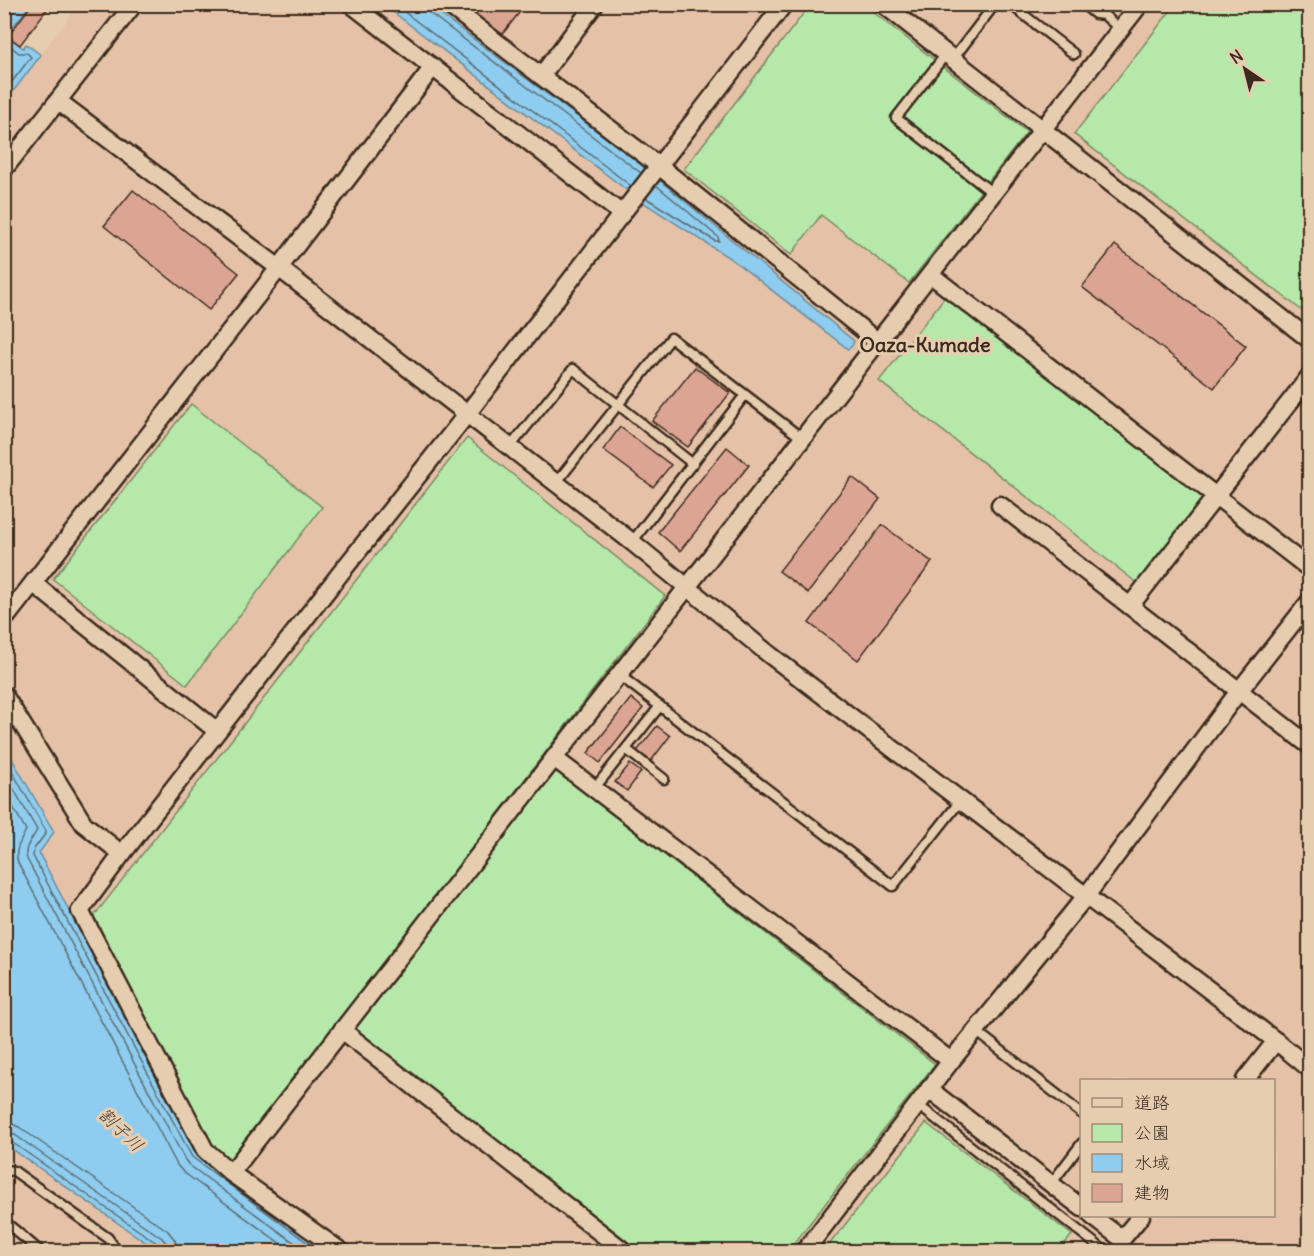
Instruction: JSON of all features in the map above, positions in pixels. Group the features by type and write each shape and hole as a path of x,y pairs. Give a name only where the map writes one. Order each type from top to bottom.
{"street":[{"path":"4,169 134,4"},
{"path":"351,4 622,214"},
{"path":"447,4 878,342"},
{"path":"541,76 595,4"},
{"path":"342,1251 231,1173 205,1150 80,911 217,731 467,414 784,4"},
{"path":"883,4 1310,340"},
{"path":"231,1173 618,674 1044,131 1140,4"},
{"path":"4,620 434,67"},
{"path":"58,101 510,447 632,542 770,655 1309,1066"},
{"path":"931,275 1310,569"},
{"path":"1130,606 1310,376"},
{"path":"1000,505 1310,746"},
{"path":"34,584 217,731"},
{"path":"804,1251 951,1061 1086,896 1239,691 1310,601"},
{"path":"4,695 84,824 122,854"},
{"path":"554,758 951,1061"},
{"path":"342,1030 625,1251"},
{"path":"1246,1079 1276,1041"},
{"path":"929,1089 1080,1206"},
{"path":"1094,1217 1122,1239 1139,1217"}],"lane":[{"path":"994,194 896,118 995,4"},
{"path":"1010,4 1074,54"},
{"path":"1083,4 1095,14 1104,15 1121,30"},
{"path":"556,483 671,338 803,439"},
{"path":"510,447 573,369 693,464"},
{"path":"632,542 746,395"},
{"path":"618,674 893,886 961,801"},
{"path":"594,789 660,706"},
{"path":"626,749 664,779"},
{"path":"975,1031 1080,1112"},
{"path":"918,1105 1106,1251"},
{"path":"1051,1184 1080,1146"},
{"path":"4,1170 14,1171 108,1238 117,1251"},
{"path":"4,1221 41,1251"}],"shaded area":[{"path":"79,5 1309,5 1309,1251 330,1251 196,1154 38,852 54,832 5,745 4,102"},
{"path":"5,1144 158,1251 5,1251"}],"green space":[{"path":"810,5 864,5 1027,132 909,283 821,215 791,255 684,169"},
{"path":"1175,5 1309,5 1309,316 1074,134"},
{"path":"948,293 1206,495 1137,583 879,381"},
{"path":"191,404 322,507 187,685 53,579"},
{"path":"467,438 665,596 231,1163 209,1144 94,916"},
{"path":"556,771 935,1064 788,1251 640,1251 354,1028"},
{"path":"926,1123 1072,1235 1058,1251 824,1251"}],"water":[{"path":"5,4 30,5 6,35 23,48 26,44 41,55 5,102"},
{"path":"384,5 428,5 629,155 854,341 852,346 848,349 734,261 641,201"},
{"name":"割子川","path":"4,745 54,832 39,853 196,1154 330,1251 158,1251 5,1144"}],"building":[{"path":"32,4 43,4 48,8 20,45 8,36"},
{"path":"461,4 526,4 501,36"},
{"path":"133,190 239,273 209,310 104,226"},
{"path":"1115,245 1246,346 1214,388 1082,287"},
{"path":"695,367 730,393 688,447 652,421"},
{"path":"620,427 671,465 653,487 603,450"},
{"path":"727,447 749,465 680,551 658,532"},
{"path":"852,477 880,499 808,593 779,571"},
{"path":"882,525 932,562 858,660 809,623"},
{"path":"631,698 643,708 600,763 588,753"},
{"path":"657,726 670,736 651,761 637,751"},
{"path":"630,764 641,772 627,791 615,782"}],"district":[{"name":"Oaza-Kumade","path":"925,345"}]}
